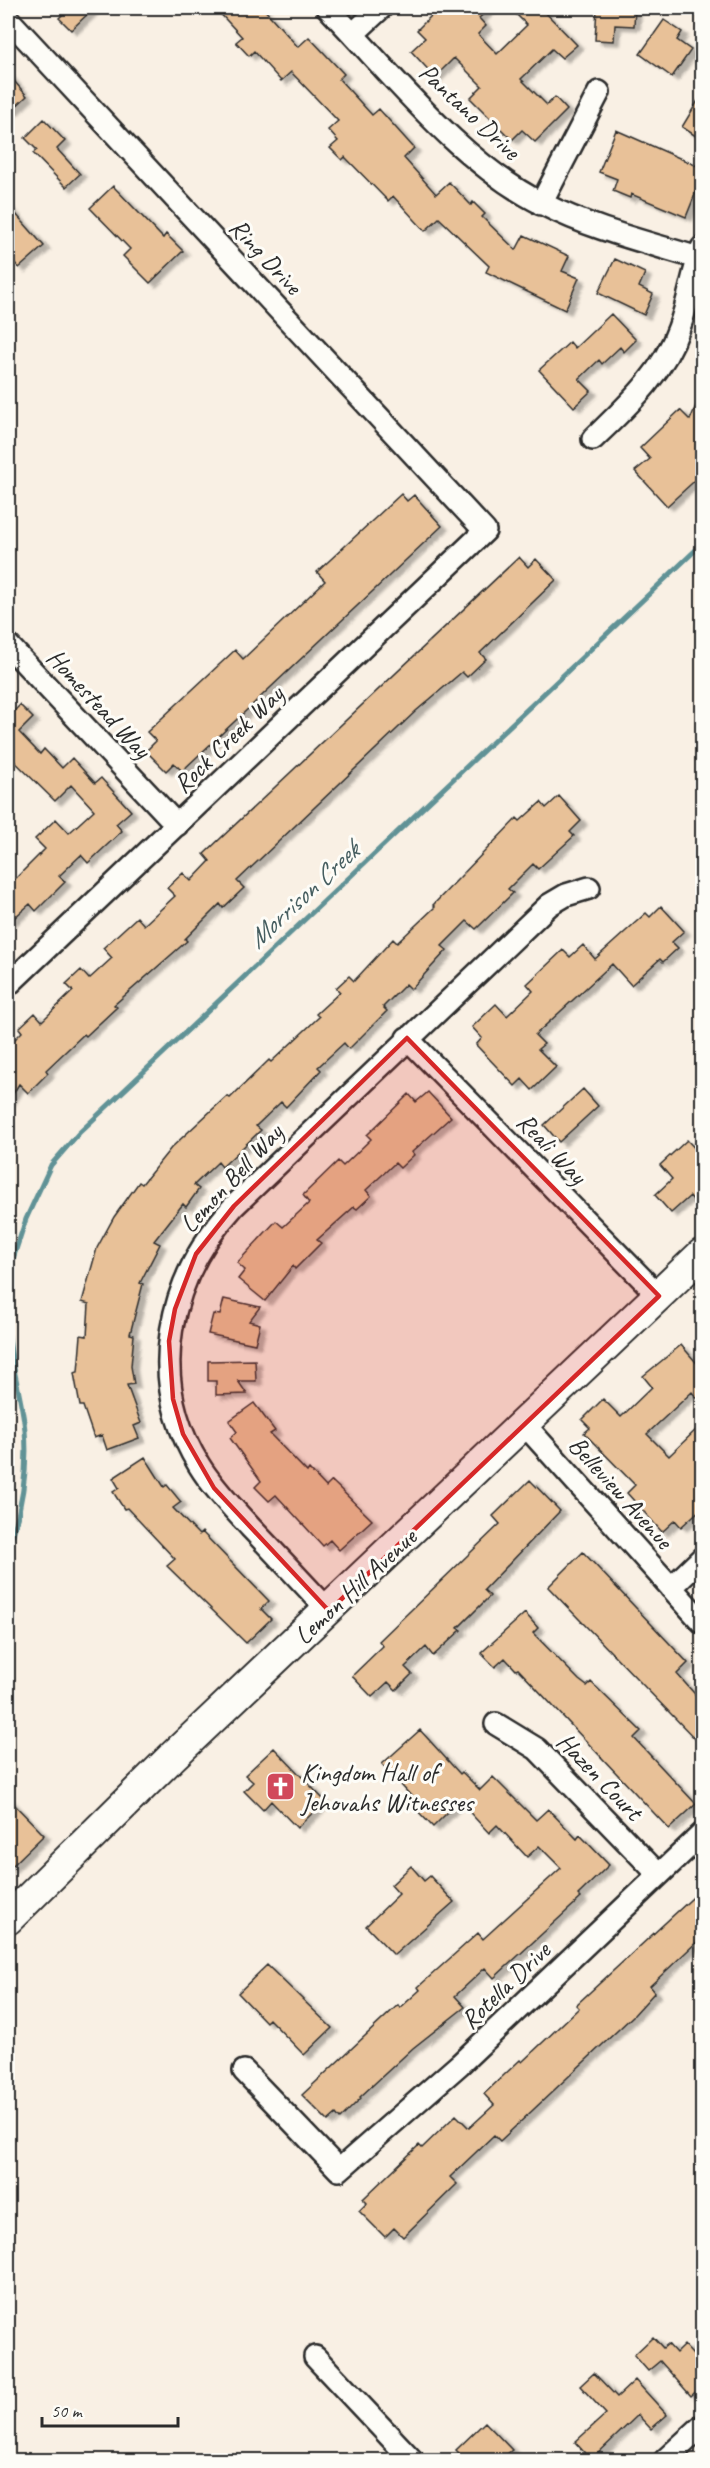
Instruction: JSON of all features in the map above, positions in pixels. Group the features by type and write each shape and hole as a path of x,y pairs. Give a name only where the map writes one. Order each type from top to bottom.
{"street":[{"name":"Pantano Drive","path":"328,8 474,158 504,182 542,204 585,223 700,253"},
{"path":"353,34 381,8"},
{"name":"Ring Drive","path":"8,19 485,531"},
{"path":"542,204 599,92"},
{"path":"592,439 635,399 667,356 679,328 700,253"},
{"name":"Rock Creek Way","path":"8,985 485,531"},
{"name":"Homestead Way","path":"8,645 177,825"},
{"name":"Lemon Bell Way","path":"329,1611 214,1488 198,1464 183,1434 173,1399 170,1341 175,1309 183,1281 196,1254 214,1227 407,1038 549,905 589,888"},
{"name":"Reali Way","path":"407,1038 659,1296"},
{"name":"Lemon Hill Avenue","path":"8,1918 172,1757 525,1425 702,1254"},
{"name":"Belleview Avenue","path":"525,1425 702,1622"},
{"path":"671,1588 702,1558"},
{"name":"Hazen Court","path":"496,1724 537,1749 659,1875"},
{"name":"Rotella Drive","path":"244,2071 339,2170 460,2064 702,1834"},
{"path":"315,2358 411,2460"},
{"path":"665,2460 702,2426"}],"highlighted area":[{"path":"407,1038 659,1296 329,1611 214,1488 183,1434 173,1399 169,1341 175,1309 196,1254 234,1206"}],"building":[{"path":"69,8 94,8 71,30 59,18"},
{"path":"215,8 263,8 298,47 309,37 344,74 339,79 372,115 379,109 414,148 404,158 436,194 449,182 471,205 473,202 485,214 482,217 516,250 524,235 569,256 562,271 579,278 565,310 486,272 489,266 439,218 425,231 393,196 388,201 345,157 342,160 330,148 338,141 328,130 338,121 291,72 281,81 254,51 249,56 236,42 242,37"},
{"path":"439,8 490,8 479,18 486,26 478,34 497,54 527,25 510,8 541,8 577,45 562,58 552,49 521,79 547,105 555,97 567,110 535,142 522,130 512,140 470,98 482,86 454,58 435,77 411,51 425,38 417,30"},
{"path":"597,8 635,8 634,26 615,25 614,41 595,40"},
{"path":"664,20 682,32 677,40 691,50 672,77 640,54"},
{"path":"8,74 27,96 8,114"},
{"path":"702,94 702,140 682,127"},
{"path":"44,119 65,141 57,149 80,174 66,187 33,153 37,150 25,138"},
{"path":"616,130 702,168 702,177 686,217 631,194 630,198 613,191 617,179 599,172"},
{"path":"113,186 163,238 166,234 183,251 150,283 123,256 130,249 90,208"},
{"path":"8,205 44,246 19,268 8,255"},
{"path":"615,259 645,273 639,287 653,294 644,315 598,293"},
{"path":"611,314 636,340 624,352 620,347 602,364 599,360 579,379 591,391 574,407 539,370 570,342 575,348"},
{"path":"702,391 702,474 667,506 635,471 650,459 640,448 680,410 690,420"},
{"path":"401,494 407,501 414,495 442,526 182,771 174,763 166,771 146,751 156,741 147,732 235,650 243,659 325,581 317,572"},
{"path":"519,557 528,567 536,559 556,580 480,653 486,659 467,677 462,672 416,711 237,881 244,888 223,908 220,904 185,939 187,941 114,1005 117,1007 46,1070 48,1073 28,1093 19,1084 8,1102 8,1046 22,1032 19,1028 35,1013 42,1021 73,991 66,984 81,970 89,979 112,958 103,948 137,917 144,925 175,896 167,888 183,873 191,881 210,861 204,854"},
{"path":"20,705 33,718 19,732 40,754 44,749 62,768 72,758 95,783 101,778 131,811 116,824 122,831 88,863 81,855 59,876 65,882 36,911 30,904 8,923 8,886 45,849 35,839 56,819 69,833 94,810 71,785 55,801 8,755 8,717"},
{"path":"559,796 581,821 570,832 574,836 538,869 533,864 508,889 513,893 476,929 467,921 442,946 447,950 411,989 406,984 383,1007 387,1011 349,1049 344,1043 318,1067 321,1070 286,1107 281,1102 256,1126 261,1130 238,1152 222,1167 218,1162 194,1185 199,1189 186,1207 183,1204 154,1241 160,1244 140,1283 143,1284 130,1334 134,1335 131,1366 134,1384 127,1385 141,1423 134,1426 139,1438 107,1450 102,1435 94,1438 83,1406 80,1406 74,1373 78,1372 81,1335 87,1336 89,1304 82,1302 97,1248 114,1217 139,1182 142,1184 171,1148 227,1096 230,1098 269,1060 271,1062 319,1017 316,1014 340,992 336,988 349,976 354,981 393,939 397,943 435,907 433,905 517,818 520,821 541,802 546,808"},
{"path":"661,906 684,931 672,942 678,948 663,962 660,959 631,985 612,964 535,1035 544,1044 538,1049 556,1067 532,1090 522,1079 515,1086 476,1045 482,1038 472,1027 496,1004 507,1016 533,991 527,984 563,950 570,957 583,945 595,959 646,913 650,917"},
{"path":"583,1089 598,1106 559,1142 544,1125"},
{"path":"428,1092 451,1117 412,1152 414,1155 400,1168 395,1163 366,1190 371,1196 357,1209 354,1207 317,1240 321,1243 295,1269 293,1266 265,1301 238,1279 245,1270 237,1263 276,1221 283,1227 309,1203 303,1195 338,1161 343,1166 371,1139 367,1135 409,1094 416,1102"},
{"path":"687,1140 702,1156 702,1192 693,1200 690,1196 671,1213 655,1195 672,1179 660,1165"},
{"path":"224,1299 260,1307 249,1321 260,1324 255,1344 208,1334 213,1314 220,1315"},
{"path":"681,1345 702,1369 702,1404 692,1392 647,1434 669,1456 702,1424 702,1508 681,1527 675,1520 662,1532 627,1493 635,1485 584,1433 590,1428 582,1420 603,1399 621,1417 652,1387 643,1376"},
{"path":"255,1360 256,1381 238,1381 247,1394 216,1395 216,1381 208,1381 208,1361"},
{"path":"254,1403 275,1431 270,1434 307,1472 309,1469 326,1487 332,1481 372,1520 339,1550 330,1540 323,1546 276,1495 269,1501 255,1487 261,1481 230,1438 237,1432 229,1421"},
{"path":"145,1457 164,1487 167,1485 181,1502 173,1508 199,1535 202,1532 269,1601 261,1609 271,1619 246,1643 167,1566 175,1559 127,1508 124,1509 113,1492 119,1488 113,1478"},
{"path":"530,1480 560,1511 484,1590 490,1596 458,1628 461,1630 433,1656 426,1647 405,1667 412,1674 396,1690 388,1682 372,1697 352,1676 383,1646 379,1641 500,1524 493,1516"},
{"path":"583,1552 688,1663 677,1674 702,1702 702,1746 548,1587"},
{"path":"525,1613 538,1628 533,1633 579,1680 587,1686 591,1682 641,1731 634,1738 696,1804 669,1829 518,1669 516,1670 505,1658 495,1667 481,1653"},
{"path":"420,1730 460,1774 462,1772 480,1790 493,1777 536,1820 548,1809 577,1839 580,1835 609,1865 578,1895 581,1898 494,1978 485,1968 455,1996 465,2007 413,2048 360,2097 340,2119 336,2114 328,2121 302,2095 398,2005 400,2008 420,1990 418,1987 478,1933 483,1939 561,1868 539,1846 527,1857 497,1825 489,1833 459,1801 433,1827 408,1801 412,1797 382,1764"},
{"name":"Kingdom Hall of Jehovahs Witnesses","path":"274,1748 325,1801 297,1828 271,1801 263,1810 244,1791 253,1782 245,1775"},
{"path":"8,1798 44,1835 8,1870"},
{"path":"411,1866 424,1881 430,1876 454,1902 394,1955 366,1926 399,1894 391,1885"},
{"path":"702,1889 702,1937 650,1986 655,1992 634,2015 500,2141 494,2135 450,2177 457,2184 403,2237 394,2228 385,2237 359,2211 367,2203 363,2199 419,2145 422,2148 456,2115 469,2128 494,2105 484,2094 520,2060 522,2062 579,2008 576,2005"},
{"path":"267,1965 332,2028 304,2055 269,2019 266,2022 238,1993"},
{"path":"653,2337 663,2348 668,2344 676,2353 684,2345 702,2365 702,2386 691,2396 660,2361 648,2371 634,2355"},
{"path":"594,2373 617,2397 635,2380 667,2415 651,2429 638,2415 591,2460 575,2442 606,2414 580,2386"},
{"path":"485,2422 512,2450 500,2460 466,2460 456,2450"}],"waterway":[{"name":"Morrison Creek","path":"8,1319 9,1271 26,1219 51,1165 79,1133 702,544"},
{"name":"Morrison Creek","path":"8,1328 26,1445 24,1481 18,1516 8,1550"}],"place":[{"name":"Kingdom Hall of Jehovahs Witnesses","path":"280,1787"}]}
